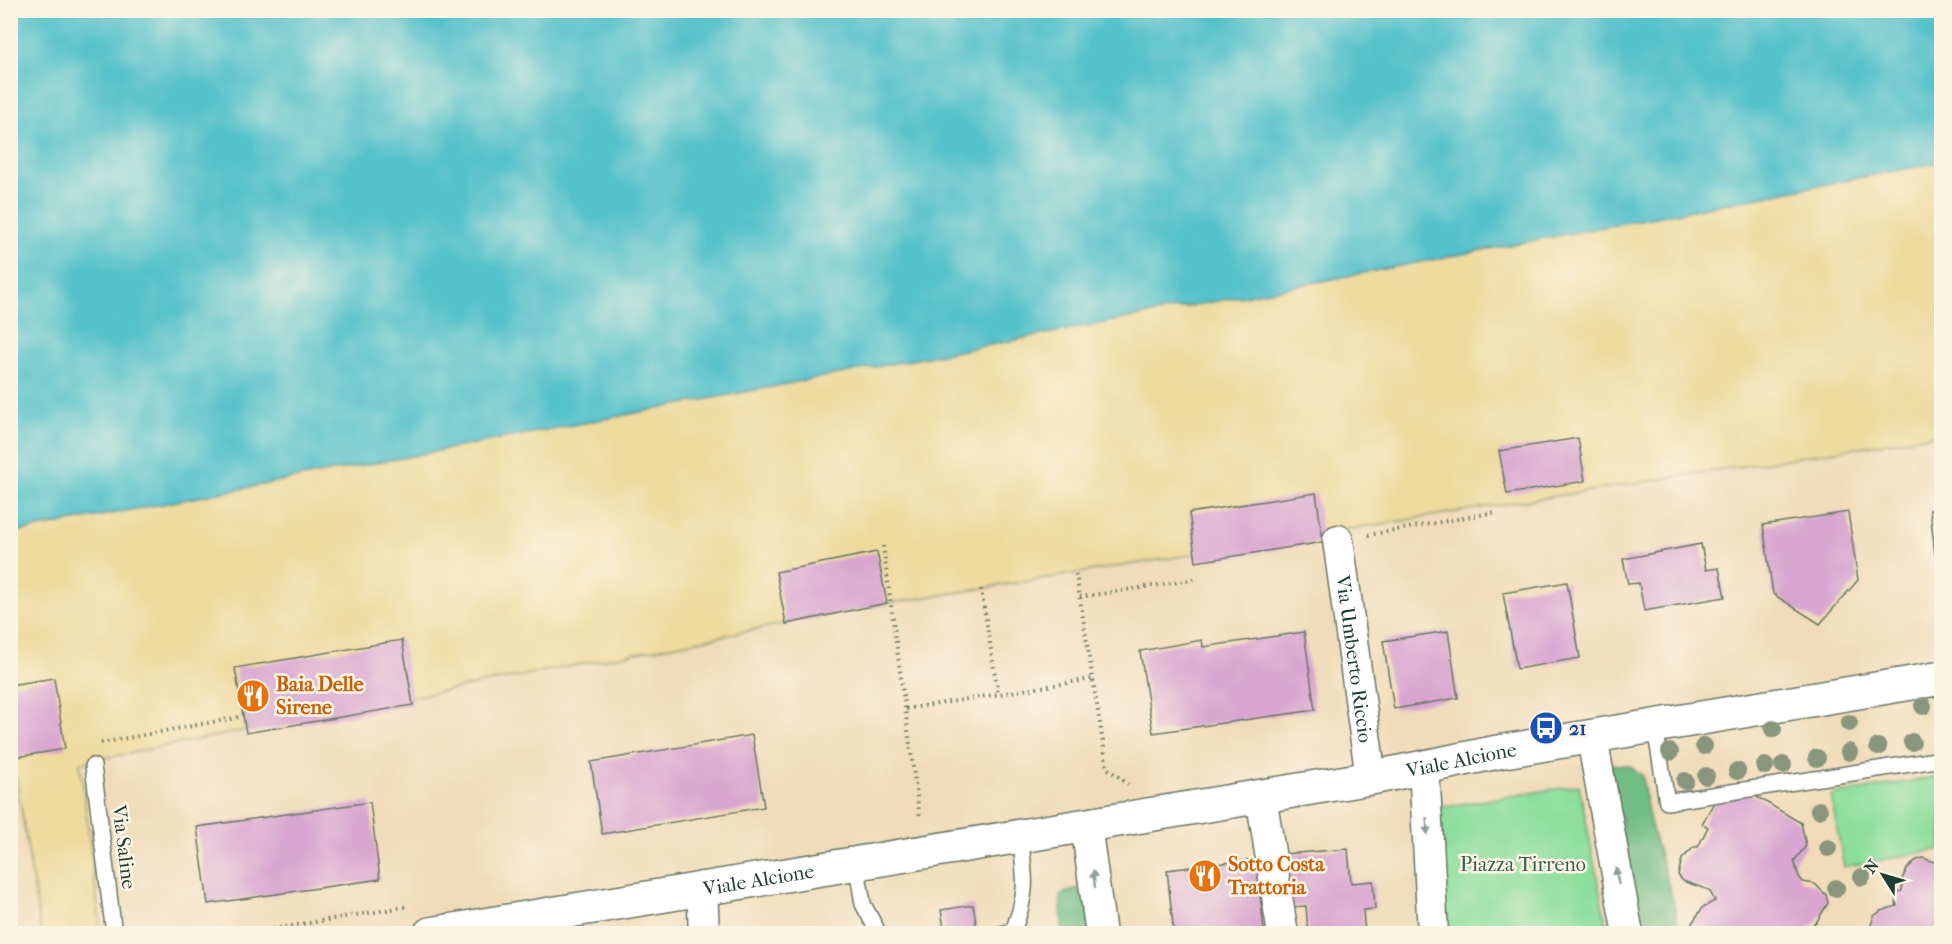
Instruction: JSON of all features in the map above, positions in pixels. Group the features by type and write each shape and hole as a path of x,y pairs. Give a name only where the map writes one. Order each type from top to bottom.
{"street":[{"name":"Via Umberto Riccio","path":"1338,540 1371,778"},
{"name":"Viale Alcione","path":"430,933 1371,778 1498,752 1941,678"},
{"path":"1592,738 1628,933"},
{"path":"1424,767 1433,933"},
{"path":"1261,796 1282,933"},
{"path":"1086,825 1101,933"},
{"path":"702,887 704,933"}],"lane":[{"path":"1655,727 1667,802 1941,759"},
{"name":"Via Saline","path":"93,766 114,933"},
{"path":"1001,933 1013,931 1025,901 1026,883 1020,835"},
{"path":"856,862 863,904 879,933"}],"path":[{"path":"1338,540 1497,512"},
{"path":"883,546 921,822"},
{"path":"1076,574 1107,768 1131,786"},
{"path":"1080,597 1198,579"},
{"path":"981,589 998,693"},
{"path":"906,709 1092,679"},
{"path":"93,766 89,745 240,717"}],"green space":[{"path":"1610,764 1630,766 1643,776 1648,814 1680,933 1642,933"},
{"path":"1941,776 1941,849 1844,867 1831,795"},
{"name":"Piazza Tirreno","path":"1579,785 1608,933 1439,933 1431,809"},
{"path":"1078,888 1083,893 1095,933 1063,933 1060,895"}],"sand":[{"path":"1941,162 1941,434 879,605 80,763 101,933 41,933 16,776 11,777 11,533"}],"water":[{"path":"11,10 1941,11 1941,162 11,533"}],"building":[{"path":"1578,438 1585,481 1507,494 1499,451"},
{"path":"1316,493 1323,542 1196,562 1189,513"},
{"path":"1942,509 1942,554 1935,555 1930,510"},
{"path":"1848,512 1858,580 1820,624 1773,594 1763,525"},
{"path":"1701,544 1706,570 1719,568 1725,597 1644,611 1639,583 1628,584 1623,559"},
{"path":"877,552 887,603 786,624 776,572"},
{"path":"1567,582 1580,658 1517,669 1503,593"},
{"path":"1448,631 1458,698 1394,709 1383,641"},
{"path":"1304,632 1315,710 1153,733 1140,651 1202,640 1203,647"},
{"path":"402,640 413,705 246,733 235,668"},
{"path":"54,678 65,749 10,758 10,685"},
{"path":"752,735 764,807 602,834 591,762"},
{"path":"1747,791 1801,823 1806,846 1794,861 1799,877 1803,882 1815,884 1826,895 1828,903 1816,923 1807,928 1808,934 1693,933 1692,923 1703,907 1715,901 1709,890 1683,881 1678,875 1682,859 1694,847 1698,847 1708,827 1702,824 1716,799"},
{"path":"370,802 380,879 208,904 197,827"},
{"path":"1348,849 1351,883 1373,881 1375,909 1363,910 1365,934 1308,934 1306,906 1288,907 1284,854"},
{"path":"1923,858 1937,863 1942,869 1942,934 1868,934 1874,916 1897,906 1894,893 1902,891 1902,879 1907,869 1915,861"},
{"path":"1256,859 1264,930 1234,934 1174,934 1167,870"},
{"path":"973,905 978,934 945,934 941,910"}],"place":[{"name":"Baia Delle Sirene","path":"253,696"},
{"name":"21","path":"1546,728"},
{"name":"Sotto Costa Trattoria","path":"1205,876"}]}
